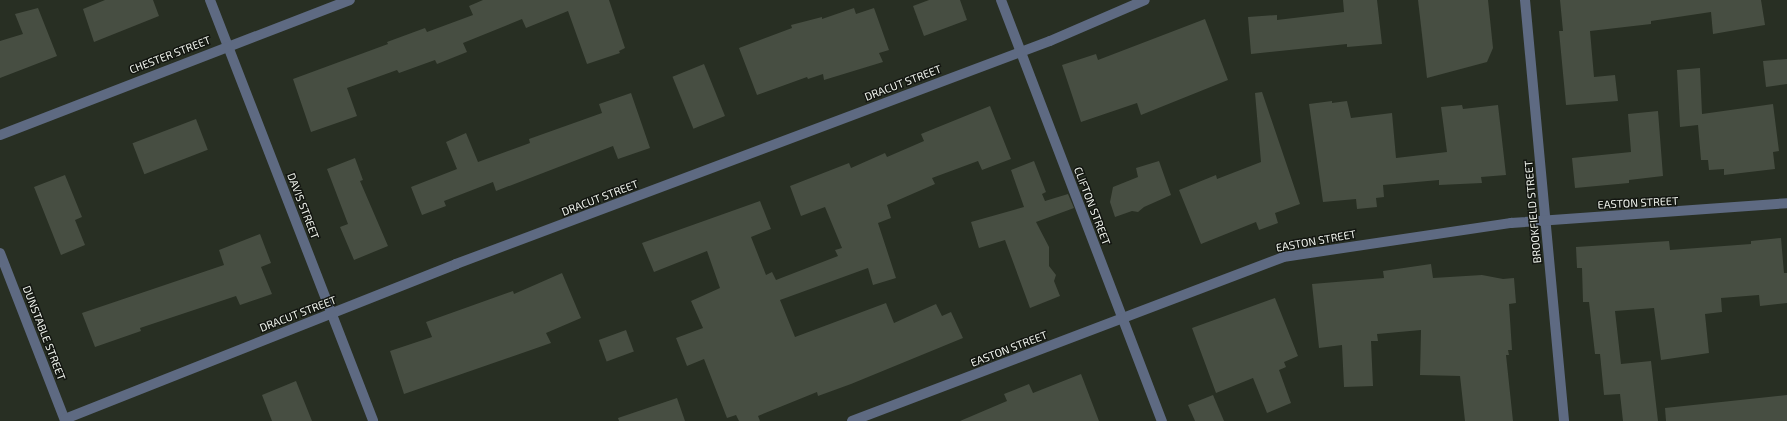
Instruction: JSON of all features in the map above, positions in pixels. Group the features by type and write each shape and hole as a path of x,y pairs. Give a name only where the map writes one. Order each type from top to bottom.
{"street":[{"name":"DAVIS STREET","path":"210,0 373,421"},
{"name":"CHESTER STREET","path":"0,135 350,0"},
{"name":"CLIFTON STREET","path":"1001,0 1162,421"},
{"name":"DRACUT STREET","path":"65,420 332,314 1021,52 1144,0"},
{"name":"BROOKFIELD STREET","path":"1525,0 1564,421"},
{"name":"EASTON STREET","path":"852,421 1283,257 1511,223 1787,203"},
{"name":"DUNSTABLE STREET","path":"0,253 65,420"}],"building":[{"path":"105,0 153,0 159,16 94,42 83,9"},
{"path":"483,0 609,0 625,48 619,51 620,53 587,64 568,11 526,28 522,19 463,43 467,52 437,64 435,60 399,73 397,70 347,88 357,116 311,132 293,79 388,44 387,42 425,28 427,32 473,15 469,6"},
{"path":"929,0 960,0 967,20 924,36 913,6"},
{"path":"1343,0 1377,0 1382,44 1347,47 1347,44 1251,54 1248,17 1277,15 1277,20 1344,12"},
{"path":"1418,0 1488,0 1493,48 1487,62 1427,78"},
{"path":"1560,0 1761,0 1765,25 1713,34 1711,12 1651,21 1651,24 1590,31 1594,77 1615,75 1618,101 1566,105 1559,31 1563,31"},
{"path":"38,8 57,56 0,78 0,41 23,34 15,14"},
{"path":"854,8 856,14 874,8 889,50 879,53 883,62 824,80 823,74 808,79 807,77 757,95 739,48 792,28 791,25 822,17 822,19"},
{"path":"1205,19 1228,80 1141,115 1137,103 1081,122 1062,65 1096,54 1098,60"},
{"path":"1787,59 1787,84 1766,87 1763,61"},
{"path":"704,64 725,116 693,129 672,77"},
{"path":"1700,68 1702,114 1773,104 1779,151 1773,152 1775,169 1724,175 1724,169 1709,170 1708,160 1701,160 1698,125 1680,127 1677,70"},
{"path":"1262,92 1300,204 1275,213 1278,223 1259,230 1256,222 1201,244 1179,190 1216,175 1217,179 1261,162 1255,93"},
{"path":"631,93 650,148 618,159 613,146 496,191 493,182 444,201 446,206 422,215 411,187 457,169 446,142 466,133 478,162 530,143 529,139 602,113 599,104"},
{"path":"1332,101 1332,103 1347,101 1351,118 1392,113 1396,158 1447,152 1441,107 1462,105 1463,109 1498,105 1506,175 1481,177 1482,183 1439,185 1439,180 1383,185 1384,197 1376,198 1377,207 1357,209 1356,199 1323,202 1309,104"},
{"path":"990,106 1011,159 982,170 978,161 932,178 935,184 887,205 891,218 878,223 896,278 873,285 868,268 780,300 795,337 886,303 894,323 936,304 942,316 951,312 963,338 851,384 818,396 817,392 758,416 760,421 739,421 736,415 727,418 704,359 687,366 676,338 703,328 691,301 720,288 707,251 654,272 642,243 760,201 771,229 751,237 766,275 772,272 776,280 838,256 835,250 842,248 825,207 801,216 790,186 849,163 851,168 885,153 887,157 924,141 921,134"},
{"path":"1658,111 1663,176 1629,180 1629,183 1575,188 1572,158 1631,152 1628,114"},
{"path":"196,119 208,150 144,174 133,143"},
{"path":"355,158 363,180 360,181 388,246 354,260 340,227 348,224 327,169"},
{"path":"1034,161 1046,192 1042,194 1045,201 1068,194 1074,208 1036,222 1049,247 1049,266 1056,275 1054,281 1060,296 1030,308 1005,240 979,248 971,222 1024,207 1011,170"},
{"path":"1159,161 1171,195 1144,207 1138,212 1132,211 1115,217 1110,202 1113,187 1138,177 1136,168"},
{"path":"65,175 82,217 75,220 85,245 61,255 34,187"},
{"path":"260,234 271,263 261,267 272,294 240,305 236,296 140,328 141,331 95,347 82,313 224,265 219,250"},
{"path":"1781,238 1784,273 1787,273 1787,303 1760,306 1759,295 1721,298 1722,312 1705,314 1709,353 1661,360 1654,308 1615,311 1621,364 1651,361 1658,421 1623,421 1620,394 1604,395 1600,354 1595,354 1589,302 1583,302 1582,268 1577,268 1576,247 1669,241 1670,250 1751,244 1751,241"},
{"path":"1431,264 1433,278 1482,275 1503,279 1514,278 1516,303 1509,304 1512,350 1508,350 1509,355 1506,355 1513,421 1465,421 1460,376 1420,375 1421,330 1377,334 1378,341 1371,341 1373,386 1344,387 1342,345 1319,348 1312,284 1384,278 1383,271"},
{"path":"562,273 581,318 546,333 551,343 404,394 390,351 432,337 426,322 513,291 514,294"},
{"path":"1275,298 1298,356 1284,362 1286,367 1279,370 1291,403 1267,413 1253,378 1216,393 1192,328"},
{"path":"626,330 634,352 607,362 599,340"},
{"path":"1081,374 1099,421 960,421 1007,401 1004,394 1029,384 1033,393"},
{"path":"296,381 312,421 272,421 262,395"},
{"path":"1213,395 1224,421 1195,421 1188,405"},
{"path":"1787,395 1787,421 1666,421 1665,408"},
{"path":"677,398 685,421 619,421 618,418"}]}
